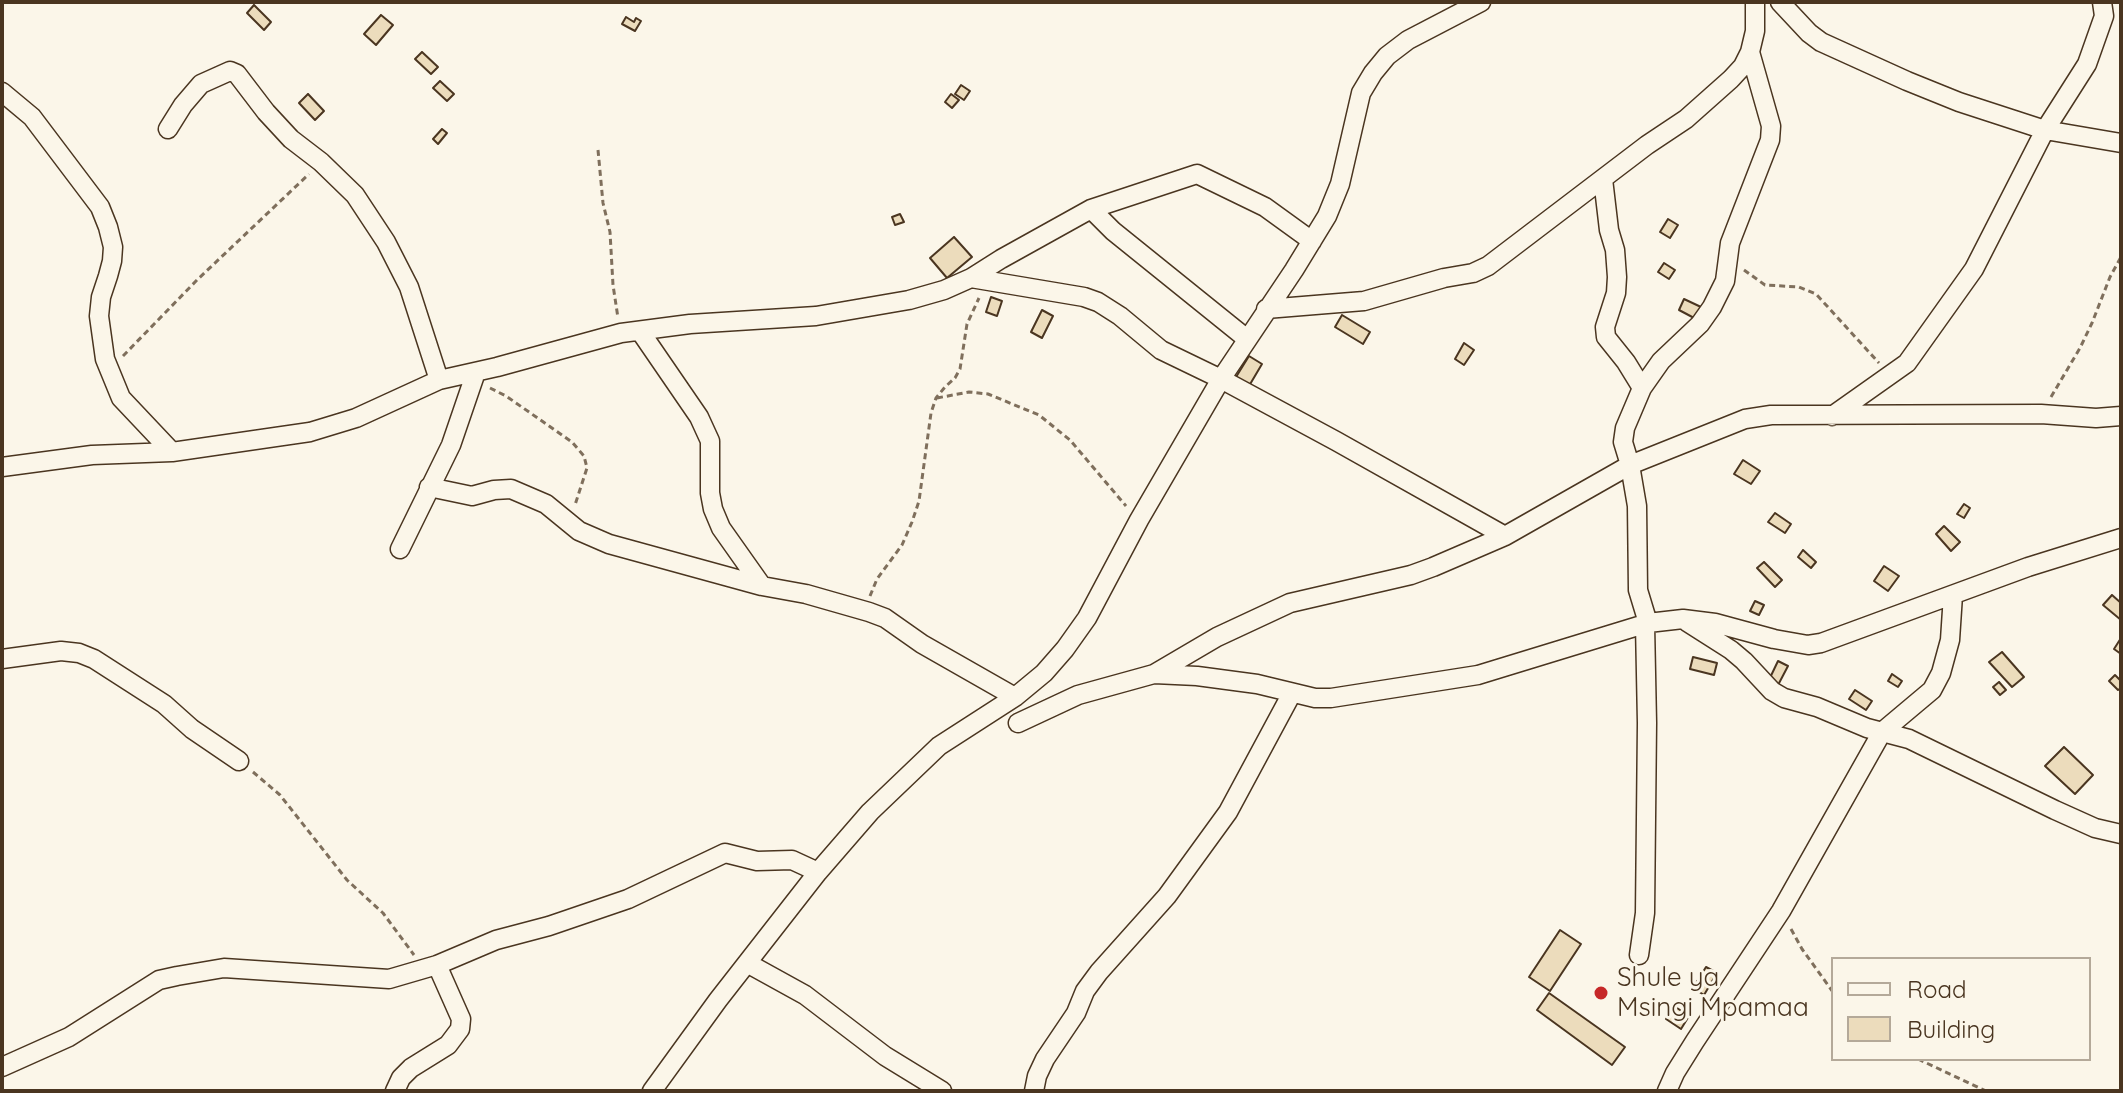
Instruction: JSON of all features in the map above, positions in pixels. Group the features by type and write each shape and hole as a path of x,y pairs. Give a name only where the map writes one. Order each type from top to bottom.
{"street":[{"path":"652,1091 699,1025 818,872 870,812 939,746 1015,697 1044,673 1065,649 1087,618 1139,520 1221,379 1327,216 1340,184 1361,93 1373,73 1387,56 1408,40 1481,2"},
{"path":"1266,309 1364,301 1473,273 1488,266 1712,97 1743,66 1750,52 1755,31 1755,2"},
{"path":"1780,2 1821,42 1907,81 2045,130 2121,143"},
{"path":"1832,416 1907,363 1974,269 2045,130 2087,64 2104,16 2102,2"},
{"path":"1639,955 1645,913 1646,623 1638,590 1637,506 1623,442 1625,428 1642,388 1661,361 1700,324 1725,281 1730,243 1770,140 1771,126 1750,52"},
{"path":"168,129 201,84 230,71 237,74 291,139 321,162 355,195 386,242 409,287 439,380"},
{"path":"2,92 32,117 100,207 113,247 99,316 105,359 121,398 172,452"},
{"path":"979,280 1001,259 1091,209 1197,174 1265,207 1312,241"},
{"path":"1603,179 1617,277 1616,293 1605,327 1606,337 1642,388"},
{"path":"1091,209 1113,231 1247,339"},
{"path":"2,467 92,455 172,452 310,432 338,425 439,380 475,376 630,332 690,324 816,316 909,300 979,280 1098,302 1161,350 1336,441 1505,536"},
{"path":"630,332 699,417 710,441 713,509 721,528 762,586"},
{"path":"400,549 451,445 475,376"},
{"path":"1018,723 1078,695 1154,674 1217,637 1290,603 1411,575 1505,536 1630,465 1745,419 1771,415 2121,416"},
{"path":"429,487 472,496 511,489 546,504 579,531 626,549 869,612 885,618 922,644 1015,697"},
{"path":"1154,674 1257,684 1315,698 1331,698 1478,675 1646,623 1683,619 1715,623 1808,645 1821,643 2028,567 2121,538"},
{"path":"1669,1090 1689,1051 1781,911 1882,732 1932,690 1941,673 1950,640 1953,595"},
{"path":"1683,619 1738,656 1778,695 1867,728 1909,739 2095,828 2121,834"},
{"path":"2,659 61,651 94,659 164,704 192,729 239,761"},
{"path":"1034,1091 1045,1059 1076,1013 1085,991 1193,863 1228,812 1292,693"},
{"path":"2,1067 69,1037 159,980 224,968 389,979 430,967 496,940 628,899 725,853 757,861 792,860 818,872"},
{"path":"747,963 805,995 885,1056 942,1091"},
{"path":"394,1090 411,1068 448,1045 460,1029 461,1019 430,967"}],"path":[{"path":"598,150 603,203 610,232 613,285 630,332"},
{"path":"109,370 197,280 321,162"},
{"path":"2041,414 2080,348 2121,257"},
{"path":"1728,259 1765,285 1799,287 1816,294 1890,374"},
{"path":"869,612 870,595 877,579 902,545 919,501 931,413 936,398 960,369 967,324 979,280"},
{"path":"475,376 572,442 584,456 587,468 572,525"},
{"path":"936,398 969,392 988,394 1039,415 1070,440 1139,520"},
{"path":"239,761 280,795 347,880 383,913 430,967"},
{"path":"1781,911 1802,949 1831,989"},
{"path":"1922,1061 1986,1091"}],"building":[{"path":"254,5 271,22 264,30 247,13"},
{"path":"381,15 393,25 376,45 364,34"},
{"path":"626,17 634,22 636,18 641,21 635,31 622,24"},
{"path":"422,52 438,67 431,74 415,59"},
{"path":"440,81 454,94 447,101 433,88"},
{"path":"961,85 970,91 964,100 955,94"},
{"path":"308,94 324,111 315,120 299,103"},
{"path":"951,94 959,100 952,108 945,102"},
{"path":"442,129 447,133 438,144 433,139"},
{"path":"900,214 904,222 895,225 892,217"},
{"path":"1668,219 1678,225 1670,238 1660,232"},
{"path":"954,237 972,257 947,278 930,258"},
{"path":"1664,263 1675,270 1669,279 1658,272"},
{"path":"991,297 1002,301 997,316 986,312"},
{"path":"1684,299 1701,307 1696,319 1679,310"},
{"path":"1042,310 1053,316 1042,338 1031,332"},
{"path":"1342,315 1370,332 1363,344 1335,327"},
{"path":"1464,343 1474,350 1464,365 1455,359"},
{"path":"1249,356 1262,364 1249,386 1236,377"},
{"path":"1743,460 1760,471 1751,484 1734,474"},
{"path":"1964,504 1970,508 1964,518 1957,514"},
{"path":"1775,513 1791,524 1785,533 1768,522"},
{"path":"1944,526 1960,542 1951,551 1936,534"},
{"path":"1803,550 1816,562 1811,568 1798,557"},
{"path":"1764,562 1782,580 1775,587 1757,568"},
{"path":"1884,566 1899,576 1888,591 1874,581"},
{"path":"2112,595 2121,603 2121,620 2103,605"},
{"path":"1755,601 1764,605 1759,615 1750,611"},
{"path":"2121,638 2121,654 2114,649"},
{"path":"2002,652 2024,677 2012,687 1989,662"},
{"path":"1693,657 1717,663 1714,675 1690,669"},
{"path":"1778,661 1788,666 1777,687 1768,682"},
{"path":"1892,674 1902,681 1898,687 1888,681"},
{"path":"2115,675 2121,681 2118,690 2109,681"},
{"path":"1999,682 2006,690 2000,695 1993,687"},
{"path":"1855,690 1872,701 1866,710 1849,699"},
{"path":"2064,747 2093,775 2075,794 2045,766"},
{"path":"1560,930 1581,944 1550,991 1529,977"},
{"path":"1706,967 1717,973 1704,995 1693,988"},
{"path":"1549,993 1625,1047 1612,1065 1537,1010"},
{"path":"1674,1006 1689,1016 1681,1029 1666,1019"}],"place":[{"name":"Shule ya Msingi Mpamaa","path":"1601,993"}]}
